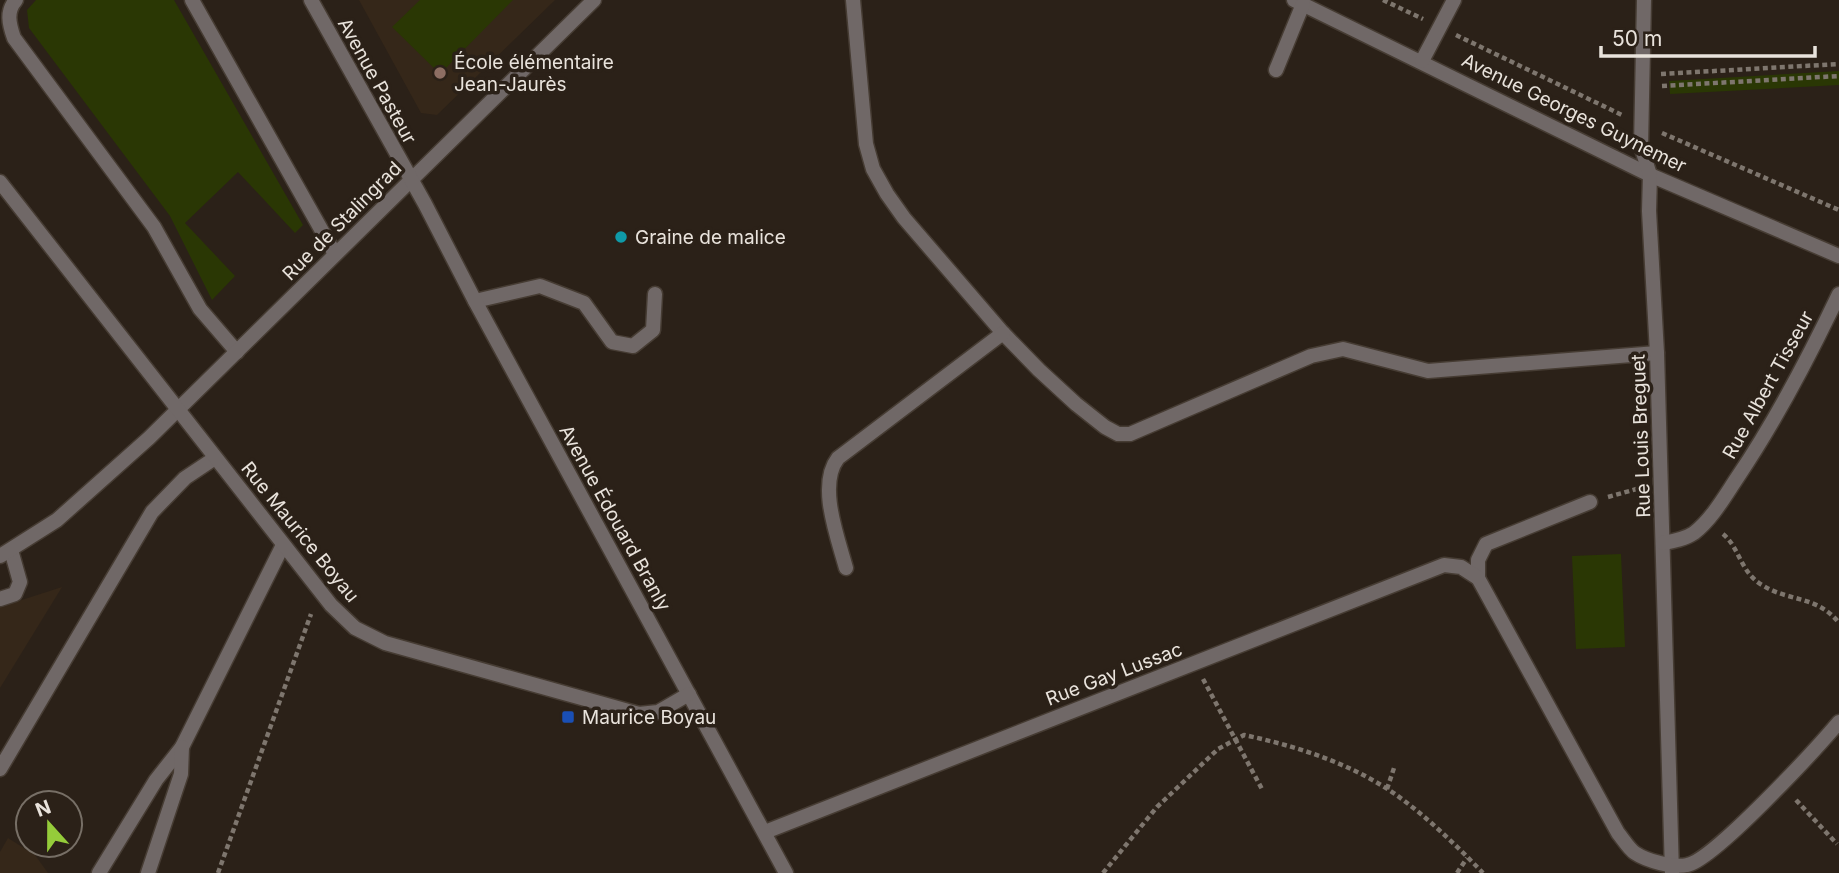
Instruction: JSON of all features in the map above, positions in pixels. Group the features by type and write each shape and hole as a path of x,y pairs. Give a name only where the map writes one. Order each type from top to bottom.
{"street":[{"path":"192,0 335,254"},
{"name":"Avenue Pasteur","path":"311,0 411,180"},
{"name":"Rue de Stalingrad","path":"6,553 57,520 178,410 594,0"},
{"path":"853,0 866,144 873,169 904,218 1003,333 1085,412 1118,434 1130,434 1311,356 1343,349 1428,371 1657,353"},
{"path":"1422,61 1454,0"},
{"name":"Rue Louis Breguet","path":"1644,0 1641,146 1650,175 1649,211 1657,353 1672,870"},
{"path":"12,2 9,27 14,38 154,227 200,309 237,352"},
{"path":"1276,70 1298,2"},
{"name":"Avenue Georges Guynemer","path":"1298,2 1650,175 1839,256"},
{"name":"Avenue Édouard Branly","path":"411,180 786,873"},
{"name":"Rue Maurice Boyau","path":"0,182 319,590 355,628 385,643 639,714 658,712 689,694"},
{"path":"475,301 540,286 584,303 612,342 634,346 653,330 655,294"},
{"name":"Rue Albert Tisseur","path":"1663,543 1687,537 1706,520 1763,440 1811,352 1839,293"},
{"path":"846,568 830,512 833,464 1003,333"},
{"path":"0,769 152,512 185,478 215,458"},
{"path":"1590,502 1486,544 1478,560 1478,578 1618,833 1635,853 1672,870 1707,856 1781,785 1839,722"},
{"path":"99,873 156,780 182,747 284,545"},
{"path":"0,599 15,594 20,582 6,553"},
{"name":"Rue Gay Lussac","path":"765,832 1444,565 1461,567 1478,578"},
{"path":"148,873 181,774 182,747"}],"path":[{"path":"1383,0 1643,124 1839,210"},
{"path":"1643,80 1839,64"},
{"path":"1643,80 1839,76"},
{"path":"1590,502 1661,481"},
{"path":"1706,520 1728,538 1741,565 1752,578 1764,587 1822,607 1839,623"},
{"path":"218,873 319,590"},
{"path":"1195,663 1263,792"},
{"path":"1103,873 1157,807 1219,749 1244,735 1323,757 1387,789 1434,827 1483,873"},
{"path":"1387,789 1394,768"},
{"path":"1781,785 1837,844"},
{"path":"1457,873 1467,858"}],"shaded area":[{"name":"École élémentaire Jean-Jaurès","path":"359,0 555,0 437,115 421,113"},
{"path":"62,587 0,688 0,607"},
{"path":"8,838 14,842 14,859 38,859 48,873 0,873 0,852"}],"green space":[{"path":"36,0 174,0 303,225 295,233 238,172 185,223 235,276 212,300 170,216 29,28 27,10"},
{"path":"420,0 513,0 440,74 392,27"},
{"path":"1839,71 1839,85 1670,94 1669,81"},
{"path":"1621,554 1625,647 1576,649 1572,556"}],"place":[{"name":"École élémentaire Jean-Jaurès","path":"440,73"},
{"name":"Graine de malice","path":"621,237"},
{"name":"Maurice Boyau","path":"568,717"}]}
